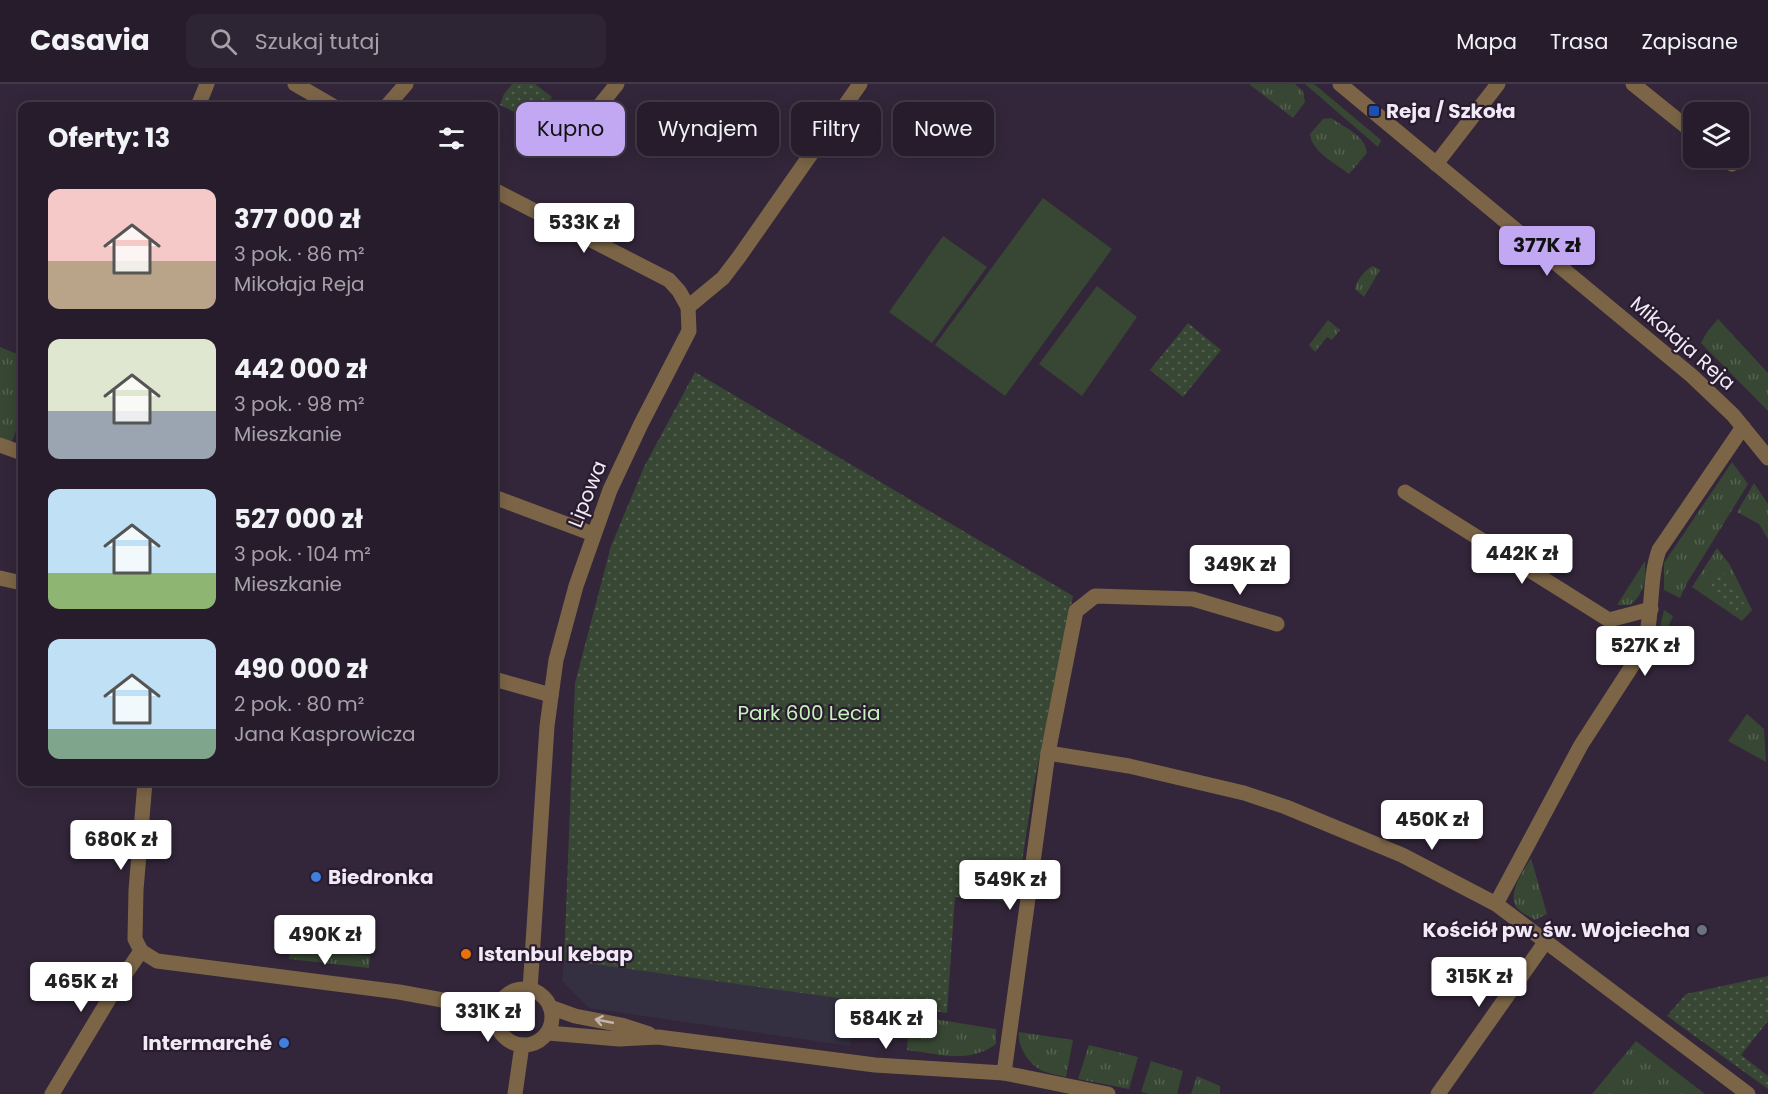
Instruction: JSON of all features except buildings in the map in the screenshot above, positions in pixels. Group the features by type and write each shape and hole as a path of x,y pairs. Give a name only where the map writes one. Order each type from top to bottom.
{"street":[{"path":"200,102 207,84"},
{"path":"295,84 326,102"},
{"path":"390,102 406,84"},
{"path":"602,102 617,84"},
{"path":"498,192 669,280 679,291 688,307 723,278 860,84"},
{"name":"Mikołaja Reja","path":"1340,84 1692,376 1743,427 1768,458"},
{"path":"1436,164 1498,84"},
{"path":"1633,84 1683,124"},
{"name":"Lipowa","path":"530,990 550,695 565,626 593,534 622,462 687,337 690,323 688,307"},
{"path":"1496,904 1581,745 1643,649 1648,634 1654,564 1659,550 1743,427"},
{"path":"0,445 18,452"},
{"path":"1405,492 1609,620 1651,609"},
{"path":"498,498 593,534"},
{"path":"0,578 18,582"},
{"path":"1004,1073 1048,753 1076,611 1095,596 1193,599 1277,624"},
{"path":"498,680 550,695"},
{"path":"1048,753 1129,766 1208,783 1286,807 1402,855 1496,904 1748,1094"},
{"path":"145,786 136,890 135,939 141,951 158,961 399,992 497,1010"},
{"path":"1438,1094 1546,941"},
{"path":"52,1094 115,989 141,951"},
{"path":"522,989 540,994 550,1007 552,1020 548,1033 538,1041 522,1045 506,1038 496,1020 497,1010 502,1000 511,992 522,989"},
{"path":"550,1007 575,1016 621,1025 658,1037"},
{"path":"548,1033 619,1039 658,1037 875,1065 1004,1073 1108,1094"},
{"path":"515,1094 522,1045"}],"shaded area":[{"path":"564,960 856,999 850,1046 589,1008 562,981"}],"green space":[{"path":"512,84 535,84 552,97 549,102 516,102 516,113 500,105 504,94"},
{"path":"1249,84 1295,84 1303,91 1305,102 1293,118"},
{"path":"1305,84 1314,84 1381,140 1378,147"},
{"path":"1331,118 1354,132 1366,147 1367,153 1349,174 1320,152 1310,134 1323,119"},
{"path":"1043,198 1112,249 1005,396 935,345"},
{"path":"943,236 987,267 932,343 889,312"},
{"path":"1373,266 1380,270 1364,297 1355,289 1364,272"},
{"path":"1097,286 1137,317 1082,396 1039,364"},
{"path":"1718,319 1768,373 1768,411 1701,343"},
{"path":"1328,320 1340,330 1332,340 1327,337 1315,352 1309,345"},
{"path":"1188,323 1221,350 1183,397 1150,370"},
{"path":"0,347 18,354 18,426 11,444 0,445"},
{"name":"Park 600 Lecia","path":"695,372 1073,596 1033,789 1016,902 955,897 947,1013 564,960 575,683 611,546 644,467"},
{"path":"1732,462 1748,484 1680,598 1664,590 1664,563"},
{"path":"1754,483 1768,504 1768,539 1759,524 1737,512"},
{"path":"1717,548 1730,565 1752,610 1742,621 1692,587"},
{"path":"1645,561 1645,580 1639,596 1630,605 1617,605"},
{"path":"1721,569 1744,604 1737,611 1708,590"},
{"path":"1664,610 1673,616 1668,627 1675,633 1665,647 1657,641"},
{"path":"1747,714 1764,729 1766,762 1728,741"},
{"path":"1531,858 1547,914 1535,920 1518,909 1514,897 1520,876"},
{"path":"290,946 370,956 369,968 289,959"},
{"path":"1768,976 1768,1021 1741,1055 1768,1076 1768,1089 1667,1016 1686,994"},
{"path":"909,1015 996,1029 996,1044 986,1050 964,1056 907,1050"},
{"path":"1019,1032 1073,1040 1066,1077 1046,1072 1033,1064 1022,1049"},
{"path":"1636,1041 1705,1094 1592,1094"},
{"path":"1089,1045 1138,1057 1129,1089 1078,1079"},
{"path":"1151,1061 1183,1071 1177,1094 1141,1092"},
{"path":"1197,1076 1220,1086 1220,1094 1191,1094"}],"place":[{"name":"Reja / Szkoła","path":"1374,111"},
{"name":"Biedronka","path":"316,877"},
{"name":"Kościół pw. św. Wojciecha","path":"1702,930"},
{"name":"Istanbul kebap","path":"466,954"},
{"name":"Intermarché","path":"284,1043"}]}
